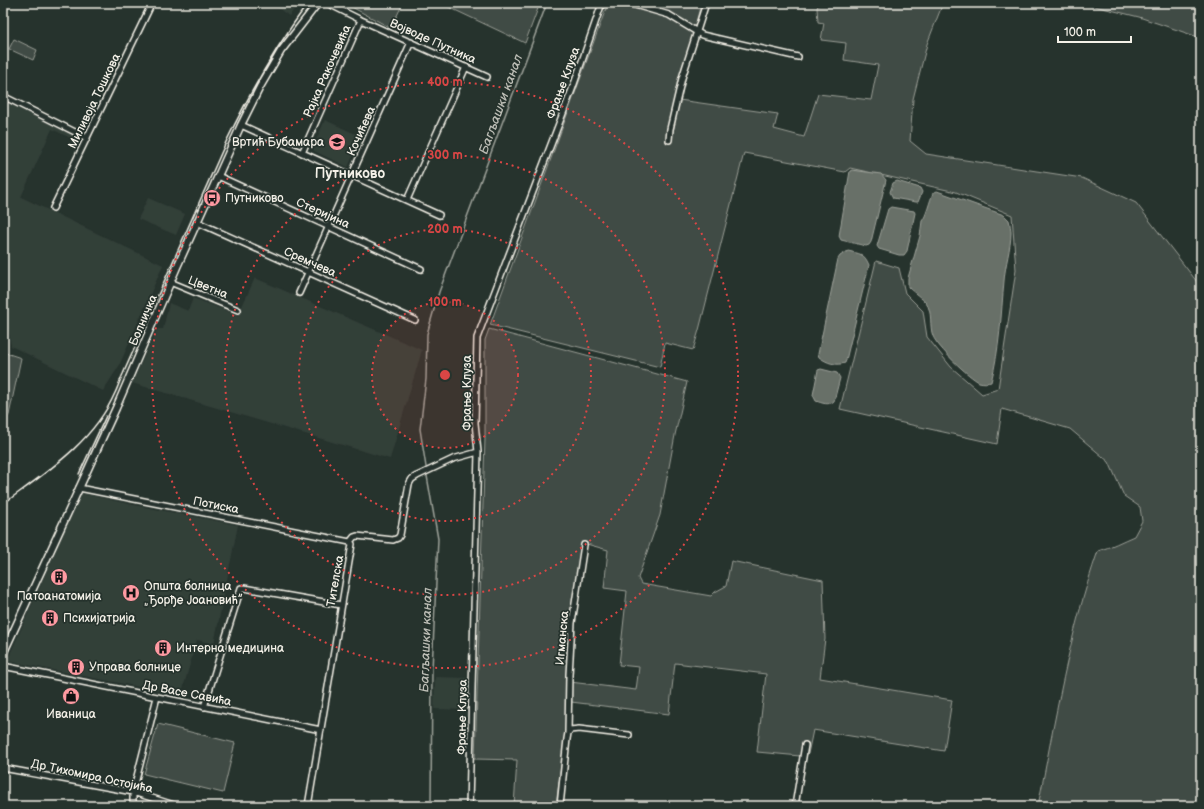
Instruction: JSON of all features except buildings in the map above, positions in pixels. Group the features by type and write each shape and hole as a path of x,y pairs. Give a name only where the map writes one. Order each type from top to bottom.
{"street":[{"name":"Миливоја Тошкова","path":"53,208 152,3"},
{"name":"Болничка","path":"3,654 116,408 170,282 241,125 260,87 281,51 318,3"},
{"name":"Војводе Путника","path":"328,3 361,20 487,77"},
{"name":"Фрање Клуза","path":"469,806 478,452 475,423 477,338 570,94 602,3"},
{"path":"628,3 669,14 696,32 711,37 798,57"},
{"path":"669,140 677,96 706,3"},
{"name":"Рајка Ракочевића","path":"302,152 361,20"},
{"name":"Кочићева","path":"299,293 412,42"},
{"path":"407,200 466,67"},
{"path":"3,96 87,138"},
{"path":"241,125 439,215"},
{"name":"Стеријина","path":"218,176 421,268"},
{"name":"Сремчева","path":"197,222 415,320"},
{"name":"Цветна","path":"170,282 238,310"},
{"name":"Тителска","path":"308,806 352,544 350,542 357,536 393,540 398,538 400,535 409,484 412,479 453,459 478,452"},
{"name":"Потиска","path":"79,488 350,542"},
{"name":"Игманска","path":"560,806 568,733 567,726 572,623 584,545"},
{"path":"204,706 240,590 244,588 341,605"},
{"name":"Др Васе Савића","path":"3,666 321,730"},
{"path":"133,806 133,792 157,697"},
{"path":"568,733 570,730 574,729 629,735"},
{"path":"795,806 805,745"},
{"name":"Др Тихомира Остојића","path":"3,768 133,792 177,806"}],"shaded area":[{"path":"271,3 299,3 289,16"},
{"path":"344,3 403,3 391,28"},
{"path":"440,3 540,3 525,43"},
{"path":"608,3 701,3 666,140 671,143 679,100 778,114 774,129 804,137 818,94 871,100 878,65 844,60 846,43 821,40 824,23 818,22 817,8 819,3 943,3 927,44 913,99 910,141 926,154 1082,178 1136,203 1201,287 1201,799 1197,800 1199,806 1038,806 1071,646 1098,551 1134,536 1142,521 1140,507 1124,496 1109,462 1070,429 1002,409 997,444 840,409 876,261 899,268 905,293 923,311 927,337 951,367 982,394 998,389 1016,270 1012,215 956,192 850,168 845,172 744,153 693,350 665,343 660,367 490,325"},
{"path":"1082,3 1201,3 1201,38 1139,17"},
{"path":"14,39 37,50 33,60 9,49"},
{"path":"3,97 83,139 81,143 52,129 21,197 163,265 119,366 103,391 11,346 3,300"},
{"name":"Вртић Бубамара","path":"325,120 362,137 348,167 314,151 313,147"},
{"path":"850,171 881,174 886,180 871,242 866,246 841,240 839,236"},
{"path":"897,181 920,188 922,192 918,202 893,198 890,192 893,183"},
{"path":"937,191 1004,215 1009,220 1011,239 1005,275 998,344 991,382 979,382 974,379 940,347 933,336 930,315 926,303 908,287 908,278 920,236 922,221 933,193"},
{"path":"148,198 185,214 176,235 138,219"},
{"path":"891,207 914,211 915,213 907,251 904,255 879,249 877,246 888,209"},
{"path":"848,251 863,256 869,265 845,363 835,364 822,359 818,354 838,259"},
{"path":"255,278 422,350 390,459 132,383 157,329 163,329 169,303 188,311 193,298 238,315"},
{"path":"489,329 687,382 675,435 660,515 638,578 641,584 711,596 726,586 731,561 823,580 825,639 820,678 952,700 944,751 813,730 808,754 801,753 800,756 757,752 766,674 675,663 669,714 571,702 570,682 636,690 639,667 619,665 627,591 604,588 608,550 583,543 570,627 566,674 569,701 556,806 514,806 517,760 475,759 485,439 485,340"},
{"path":"6,353 21,358 9,415 3,425 3,380 5,373"},
{"path":"821,369 837,373 840,378 834,401 832,403 825,404 816,401 813,395 818,370"},
{"name":"Општа болница „Ђорђе Јоановић”","path":"81,493 238,525 214,644 197,640 181,695 7,661"},
{"path":"435,677 470,678 469,710 434,709"},
{"path":"158,724 235,743 223,793 144,774"}],"waterway":[{"name":"Багљашки канал","path":"426,467 420,429 426,379 427,334 439,292 547,3"},
{"name":"Багљашки канал","path":"427,476 438,539 432,670 431,806"}],"railway":[{"path":"3,504 66,456 81,442 106,411 226,142 254,88 274,54 308,3"},
{"path":"79,474 106,416"}],"place":[{"name":"Вртић Бубамара","path":"337,142"},
{"name":"Путниково","path":"212,198"},
{"name":"Патоанатомија","path":"59,577"},
{"name":"Општа болница „Ђорђе Јоановић”","path":"131,593"},
{"name":"Психијатрија","path":"50,618"},
{"name":"Интерна медицина","path":"163,648"},
{"name":"Управа болнице","path":"76,667"},
{"name":"Иваница","path":"71,696"}],"district":[{"name":"Путниково","path":"350,173"}]}
